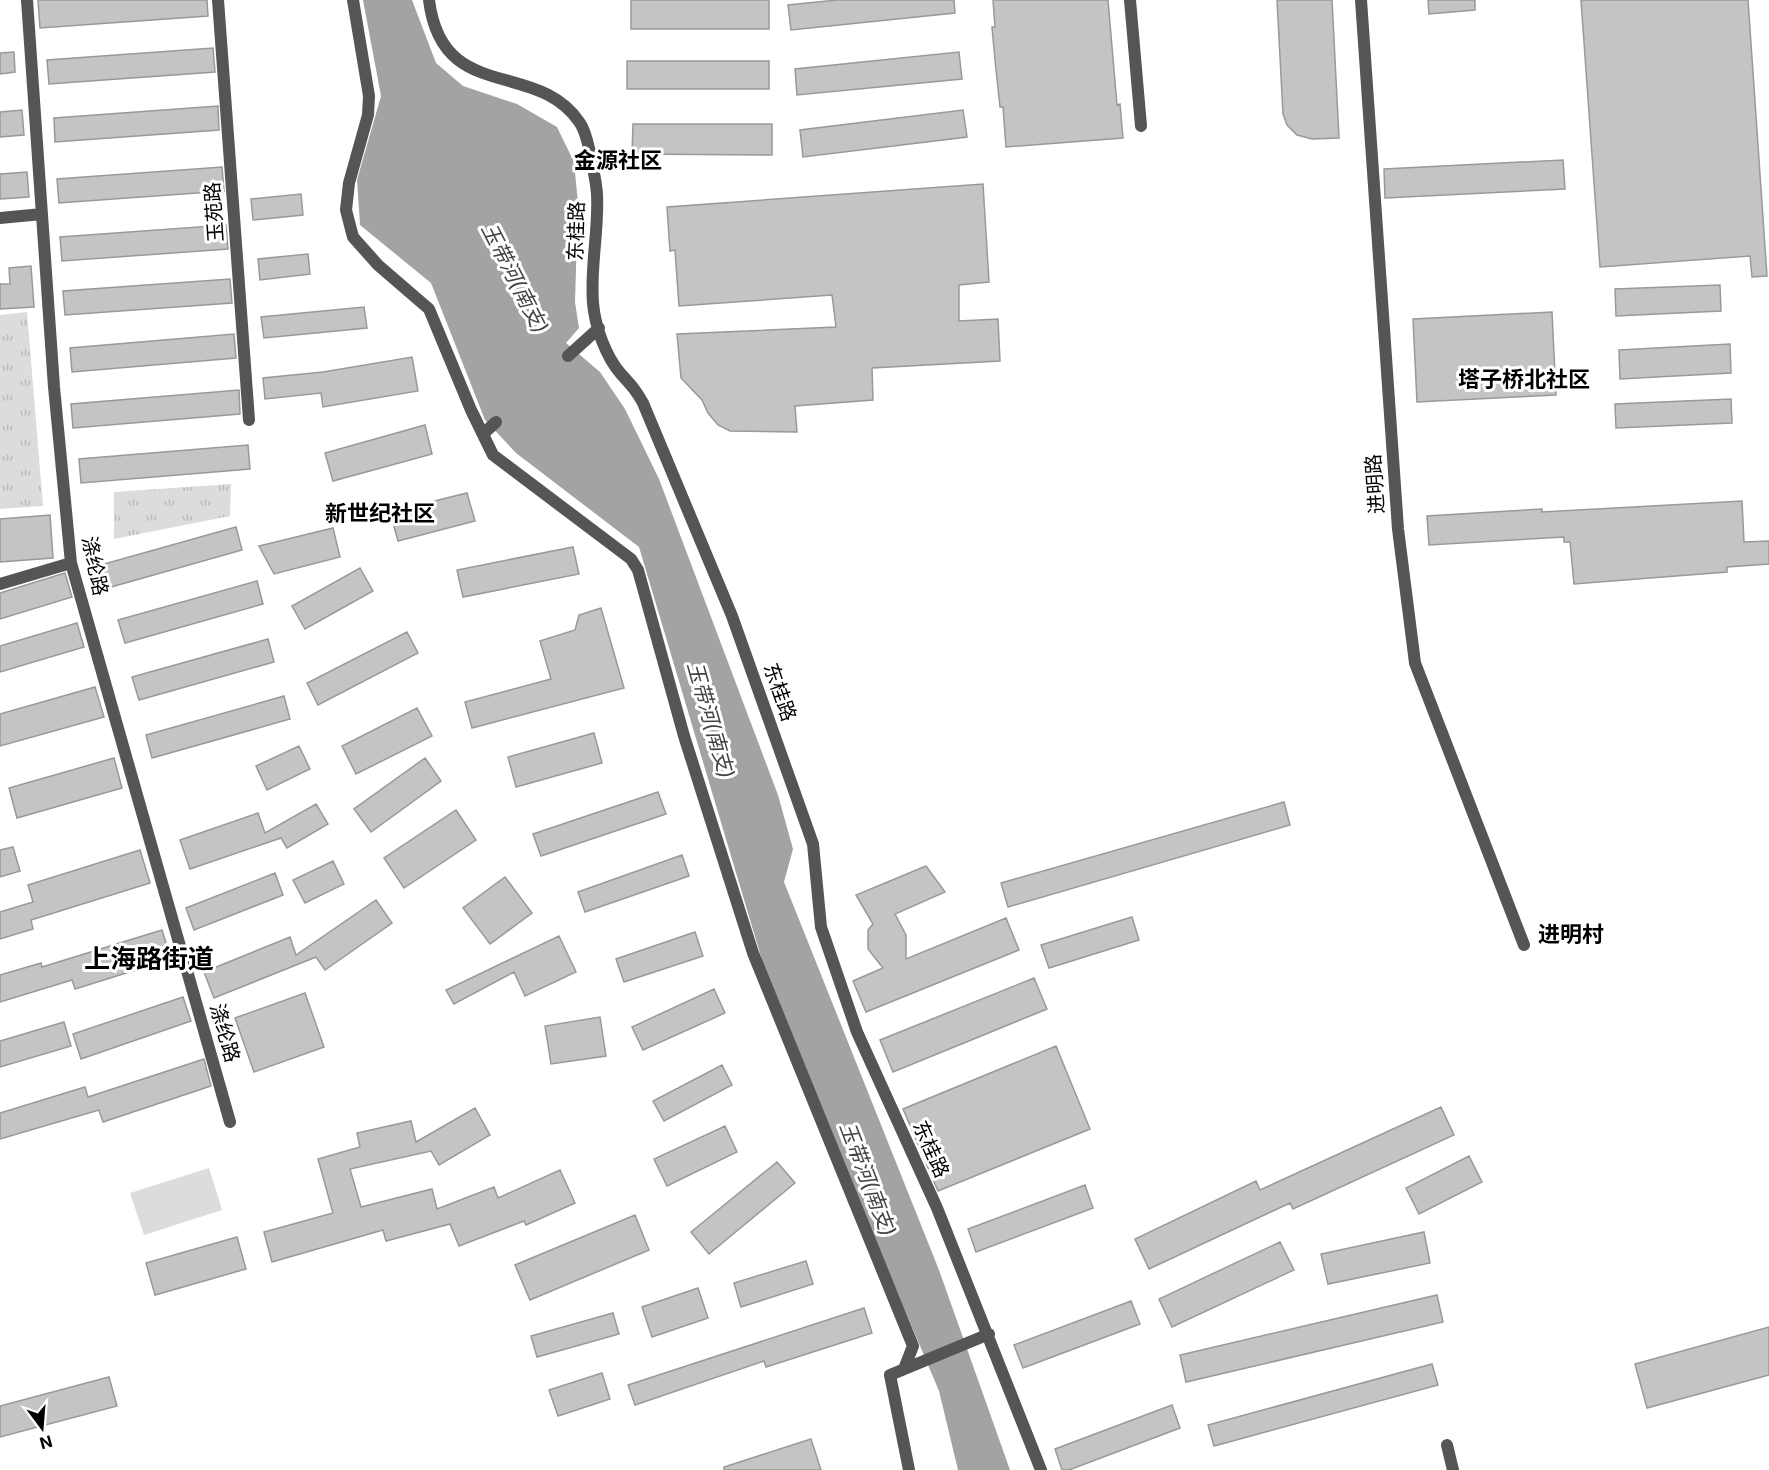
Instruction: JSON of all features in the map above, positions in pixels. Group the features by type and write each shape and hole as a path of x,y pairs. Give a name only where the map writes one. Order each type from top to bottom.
{"street":[{"name":"涤纶路","path":"27,0 54,387 71,563 230,1122"},
{"name":"玉苑路","path":"218,0 249,420"},
{"path":"353,0 369,96 368,115 349,183 346,210 353,237 378,265 429,309 471,410 493,455 631,559 638,570 684,736 753,953 913,1346 904,1369"},
{"name":"东桂路","path":"429,0 442,42 460,63 480,73 531,87 563,103 582,126 597,194 593,304 603,342 613,362 632,384 643,403 732,616 813,844 821,927 854,1022 937,1208 983,1337 1041,1470"},
{"path":"1130,0 1141,126"},
{"name":"进明路","path":"1361,0 1398,529 1415,663 1524,945"},
{"path":"0,218 42,214"},
{"path":"568,357 599,328"},
{"path":"483,434 496,422"},
{"path":"0,584 71,563"},
{"path":"909,1470 890,1375 983,1337"},
{"path":"1447,1446 1454,1470"}],"green space":[{"path":"27,312 43,506 0,509 0,315"},
{"path":"231,484 230,516 114,539 114,492"},
{"path":"209,1168 222,1210 144,1235 130,1193"}],"water":[{"name":"玉带河(南支)","path":"363,0 412,0 436,63 463,86 517,104 557,127 574,162 578,203 575,302 579,328 566,343 600,372 625,409 659,479 778,795 793,849 784,882 939,1270 1010,1470 958,1470 939,1391 773,997 639,547 516,453 485,420 431,283 360,225 357,180 381,96"}],"building":[{"path":"38,0 207,0 208,16 40,28"},
{"path":"631,0 769,0 769,29 631,29"},
{"path":"837,0 954,0 955,13 791,30 788,5"},
{"path":"993,0 1108,0 1117,105 1120,104 1123,138 1006,147 992,27 995,27"},
{"path":"1277,0 1332,0 1339,138 1312,139 1297,135 1287,125 1283,114"},
{"path":"1428,0 1475,0 1475,10 1429,14"},
{"path":"1581,0 1748,0 1767,276 1752,277 1750,256 1600,267"},
{"path":"213,48 215,72 49,84 47,60"},
{"path":"14,52 15,72 0,74 0,53"},
{"path":"959,52 962,79 797,95 795,69"},
{"path":"627,61 769,61 769,89 627,89"},
{"path":"218,106 219,130 55,142 54,118"},
{"path":"22,110 24,135 0,137 0,112"},
{"path":"963,110 967,137 803,157 800,130"},
{"path":"633,124 772,124 772,155 632,154"},
{"path":"1563,160 1565,189 1385,198 1384,169"},
{"path":"222,167 224,191 59,203 57,179"},
{"path":"27,172 29,197 0,199 0,174"},
{"path":"983,184 989,282 959,285 959,321 998,319 1000,361 872,368 873,400 795,406 797,432 730,431 718,425 708,413 702,400 681,378 677,334 836,327 832,295 679,306 675,250 670,251 667,207"},
{"path":"301,194 303,215 253,220 251,199"},
{"path":"226,225 228,249 62,261 60,237"},
{"path":"308,254 310,274 260,280 258,259"},
{"path":"31,266 34,307 0,309 0,284 10,284 9,268"},
{"path":"230,279 232,303 65,315 63,291"},
{"path":"1720,285 1721,311 1616,316 1615,289"},
{"path":"364,307 367,328 264,338 261,317"},
{"path":"1552,312 1556,395 1417,402 1413,319"},
{"path":"234,334 236,358 72,372 70,348"},
{"path":"1730,344 1731,373 1620,379 1619,350"},
{"path":"412,357 418,391 323,407 321,393 265,399 263,378 323,372"},
{"path":"239,390 240,414 73,428 71,404"},
{"path":"1731,399 1732,423 1616,428 1615,404"},
{"path":"425,425 432,454 333,481 325,453"},
{"path":"248,445 250,469 81,483 79,459"},
{"path":"467,493 475,521 398,541 390,512"},
{"path":"1742,501 1744,542 1769,541 1769,564 1727,567 1727,572 1574,584 1570,542 1564,542 1564,537 1429,545 1427,516"},
{"path":"50,515 53,558 0,562 0,519"},
{"path":"236,527 242,550 104,589 97,566"},
{"path":"333,528 340,557 274,574 259,546"},
{"path":"573,547 579,574 463,597 457,570"},
{"path":"360,568 373,591 305,629 292,606"},
{"path":"65,573 72,597 0,619 0,593"},
{"path":"257,581 263,604 125,643 118,620"},
{"path":"601,608 624,688 472,728 465,702 551,679 540,641 575,630 579,615"},
{"path":"77,623 84,647 0,672 0,646"},
{"path":"407,632 418,653 318,705 307,683"},
{"path":"268,639 274,662 139,700 132,677"},
{"path":"95,687 104,717 0,746 0,714"},
{"path":"284,696 290,719 152,758 146,735"},
{"path":"417,708 432,736 356,774 342,746"},
{"path":"594,733 602,763 516,787 508,757"},
{"path":"299,746 310,769 267,790 256,766"},
{"path":"114,758 122,788 17,818 9,788"},
{"path":"425,758 441,781 371,832 354,809"},
{"path":"658,792 666,814 541,856 533,834"},
{"path":"1284,802 1290,825 1008,907 1001,883"},
{"path":"316,804 328,824 287,848 281,838 190,869 180,840 258,813 265,833"},
{"path":"456,810 476,840 404,888 384,858"},
{"path":"13,847 20,871 0,877 0,850"},
{"path":"140,850 150,883 31,920 33,929 0,939 0,912 33,902 28,885"},
{"path":"682,855 689,876 585,912 578,892"},
{"path":"333,861 344,884 305,903 293,880"},
{"path":"926,866 945,892 895,914 906,935 906,959 1006,918 1019,950 866,1012 853,981 883,968 868,949 868,930 873,924 856,895"},
{"path":"275,873 283,895 194,930 186,908"},
{"path":"505,877 532,913 490,944 463,908"},
{"path":"376,900 392,923 325,970 316,957 214,998 204,972 290,937 296,955"},
{"path":"1132,917 1139,940 1049,968 1041,945"},
{"path":"162,930 171,959 75,989 72,980 0,1002 0,975 41,963 42,967"},
{"path":"695,932 703,956 624,982 616,959"},
{"path":"559,936 576,972 525,996 514,972 454,1004 446,990"},
{"path":"1034,978 1047,1009 893,1072 880,1040"},
{"path":"714,989 725,1013 643,1050 632,1027"},
{"path":"305,993 324,1047 254,1072 235,1018"},
{"path":"183,997 191,1021 81,1059 73,1034"},
{"path":"600,1017 606,1056 551,1064 545,1026"},
{"path":"64,1022 71,1046 0,1067 0,1041"},
{"path":"1056,1046 1090,1129 938,1191 903,1109"},
{"path":"204,1059 211,1086 103,1122 99,1110 0,1139 0,1113 85,1087 88,1097"},
{"path":"722,1065 732,1085 664,1121 653,1101"},
{"path":"1441,1107 1454,1135 1293,1209 1290,1203 1149,1269 1135,1239 1256,1181 1260,1190"},
{"path":"475,1108 490,1135 439,1165 431,1151 350,1169 361,1207 432,1189 437,1209 494,1187 498,1198 560,1170 575,1203 526,1225 524,1221 459,1246 450,1224 386,1241 383,1230 272,1262 264,1232 333,1213 318,1159 360,1147 357,1133 411,1121 416,1142"},
{"path":"725,1126 737,1152 667,1186 654,1159"},
{"path":"1469,1156 1482,1182 1419,1214 1406,1188"},
{"path":"777,1162 795,1183 709,1254 691,1232"},
{"path":"1085,1185 1093,1208 976,1252 968,1229"},
{"path":"635,1215 649,1250 530,1300 515,1265"},
{"path":"1424,1232 1430,1263 1328,1284 1321,1254"},
{"path":"237,1237 246,1269 155,1295 146,1263"},
{"path":"1280,1242 1294,1270 1172,1327 1159,1299"},
{"path":"806,1261 813,1284 741,1307 734,1283"},
{"path":"698,1288 708,1318 652,1337 642,1307"},
{"path":"1437,1295 1443,1322 1186,1382 1180,1355"},
{"path":"1131,1301 1140,1324 1023,1368 1014,1345"},
{"path":"864,1308 872,1333 766,1367 764,1361 635,1405 628,1385"},
{"path":"613,1313 619,1334 537,1357 531,1336"},
{"path":"1769,1327 1769,1375 1647,1408 1635,1364"},
{"path":"1432,1364 1438,1385 1214,1446 1208,1425"},
{"path":"602,1373 610,1399 558,1416 549,1390"},
{"path":"109,1377 117,1406 0,1437 0,1406"},
{"path":"1172,1405 1180,1428 1069,1470 1062,1470 1055,1449"},
{"path":"811,1439 821,1470 724,1470 724,1467"}],"district":[{"name":"金源社区","path":"618,160"},
{"name":"塔子桥北社区","path":"1524,379"},
{"name":"新世纪社区","path":"380,513"},
{"name":"进明村","path":"1571,934"},
{"name":"上海路街道","path":"149,958"}]}
